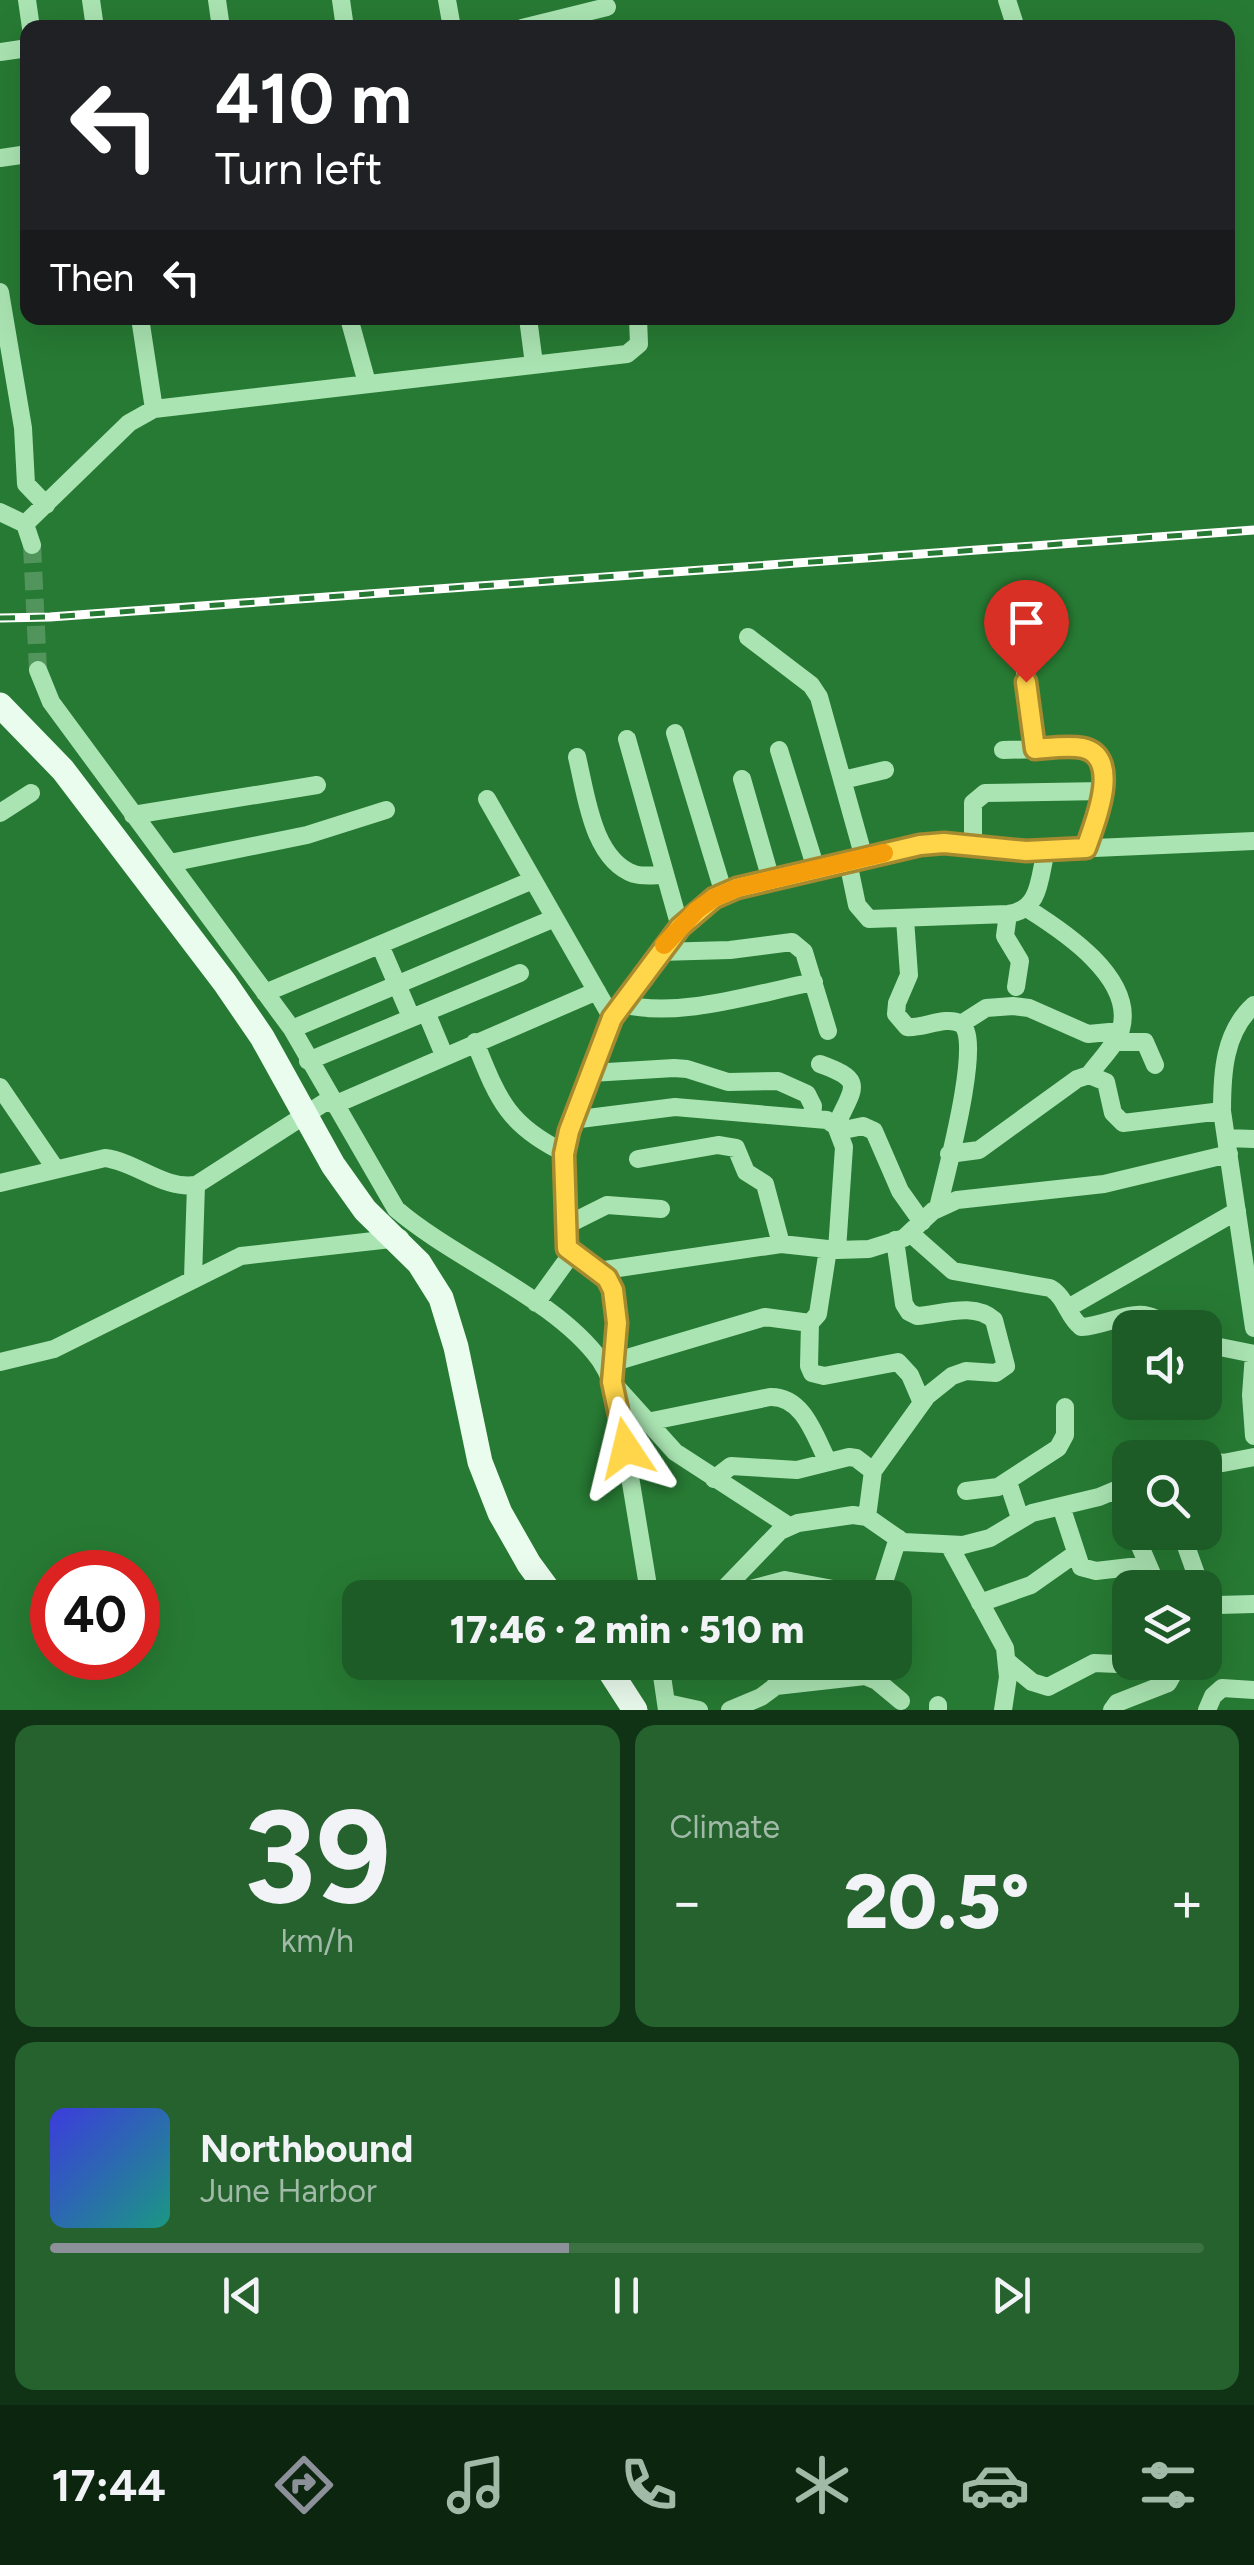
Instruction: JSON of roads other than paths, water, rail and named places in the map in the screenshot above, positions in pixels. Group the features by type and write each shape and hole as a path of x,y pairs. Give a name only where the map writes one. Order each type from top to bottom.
{"main road":[{"path":"0,705 63,770 225,983 262,1037 333,1165 365,1210 419,1263 441,1298 456,1347 480,1462 500,1513 540,1580"},
{"path":"616,1680 635,1710"}],"street":[{"path":"549,20 607,3"},
{"path":"0,292 22,428 26,484 46,505"},
{"path":"141,325 154,409"},
{"path":"352,325 367,383"},
{"path":"529,325 534,364"},
{"path":"25,524 129,423 154,409 636,350 640,344 639,325"},
{"path":"0,512 25,524 32,545"},
{"path":"748,637 811,685 818,697 843,780 856,860 857,905 862,913 879,920 1008,914 1028,908 1034,903 1046,850"},
{"path":"1022,648 1035,749"},
{"path":"38,670 50,702 292,1029 396,1209 536,1303 587,1344 612,1382 675,1452 789,1526"},
{"path":"675,733 724,894"},
{"path":"627,739 680,927"},
{"path":"1003,750 1080,748 1094,753 1104,778 1104,791 1086,848"},
{"path":"779,750 816,869"},
{"path":"577,756 594,822 612,858 634,874 666,875"},
{"path":"843,780 886,770"},
{"path":"742,779 771,880"},
{"path":"133,815 317,785"},
{"path":"973,846 973,804 985,793 1104,791"},
{"path":"0,813 31,793"},
{"path":"486,799 597,991 617,1011 669,1010 814,982"},
{"path":"170,863 307,835 386,810"},
{"path":"536,1303 562,1270 567,1248 564,1154 572,1120 591,1072 617,1011 659,952 697,910 724,894 771,880 920,845 1046,850 1254,841"},
{"path":"265,992 533,880"},
{"path":"949,1154 979,1150 1077,1079 1089,1075 1117,1036 1120,1008 1116,993 1096,960 1070,935 1028,908"},
{"path":"1008,914 1005,936 1020,960 1016,987"},
{"path":"292,1029 555,918"},
{"path":"905,919 910,975 896,1014 907,1027 952,1021 961,1024 966,1028 970,1056 938,1208"},
{"path":"659,952 730,950 792,942 804,952 828,1030"},
{"path":"380,944 396,984 444,1055"},
{"path":"308,1061 520,972"},
{"path":"0,1183 88,1160 120,1160 174,1185 196,1185 332,1102 597,991"},
{"path":"1254,1006 1239,1018 1222,1077 1222,1111 1254,1328"},
{"path":"961,1024 986,1008 1029,1008 1088,1034 1145,1042 1155,1065"},
{"path":"475,1042 501,1102 515,1120 533,1138 564,1154"},
{"path":"820,1064 848,1074 852,1088 838,1129 844,1147 832,1249 818,1314 810,1323 809,1366 812,1373 824,1376 898,1362 910,1376 922,1403"},
{"path":"591,1072 687,1068 728,1082 778,1081 808,1094 812,1118"},
{"path":"1089,1075 1106,1082 1113,1113 1123,1124 1222,1111"},
{"path":"0,1086 55,1168"},
{"path":"572,1120 660,1107 812,1118 838,1129 863,1126 874,1131 900,1191 909,1232 904,1304 917,1316 974,1309 989,1314 1006,1366 996,1373 966,1371 952,1376 922,1403 873,1471 868,1517"},
{"path":"718,1145 728,1111"},
{"path":"598,1272 781,1244 869,1249 909,1232 938,1208 958,1200 1104,1184 1254,1139"},
{"path":"638,1159 718,1145 736,1148 746,1172 765,1184 781,1244"},
{"path":"194,1278 196,1185"},
{"path":"566,1225 607,1205 661,1208"},
{"path":"1068,1308 1237,1211"},
{"path":"909,1232 952,1270 1050,1288 1062,1297 1081,1327 1112,1320"},
{"path":"0,1362 54,1349 241,1256 430,1235"},
{"path":"567,1248 607,1278 613,1290 616,1307 612,1382 647,1580"},
{"path":"614,1362 765,1317 810,1323"},
{"path":"1222,1347 1254,1354 1250,1395 1254,1436"},
{"path":"647,1422 770,1397 785,1398 801,1411 828,1462"},
{"path":"966,1491 986,1490 1008,1482 1063,1442 1065,1407"},
{"path":"1222,1463 1254,1457"},
{"path":"714,1479 723,1470 740,1465 796,1470 856,1458 873,1471"},
{"path":"1008,1482 1020,1518"},
{"path":"743,1580 789,1526 853,1515 868,1517 898,1538 918,1544 963,1545 990,1538 1020,1518 1112,1491"},
{"path":"1061,1506 1078,1563 1087,1570 1147,1565"},
{"path":"885,1580 898,1538"},
{"path":"949,1545 1004,1648 1008,1662 1003,1710"},
{"path":"1141,1550 1149,1570"},
{"path":"980,1603 1031,1584 1075,1554"},
{"path":"1222,1606 1254,1604"},
{"path":"1008,1662 1032,1682 1048,1686 1094,1663 1170,1669 1173,1674 1168,1683 1117,1703 1112,1710"},
{"path":"730,1710 776,1686 865,1676 878,1681 901,1701"},
{"path":"663,1680 667,1706 699,1710"},
{"path":"776,1686 777,1680"},
{"path":"1207,1710 1217,1690 1254,1690"}],"tunnel":[{"path":"32,545 38,670"}],"railway":[{"path":"0,618 1254,530"}]}
